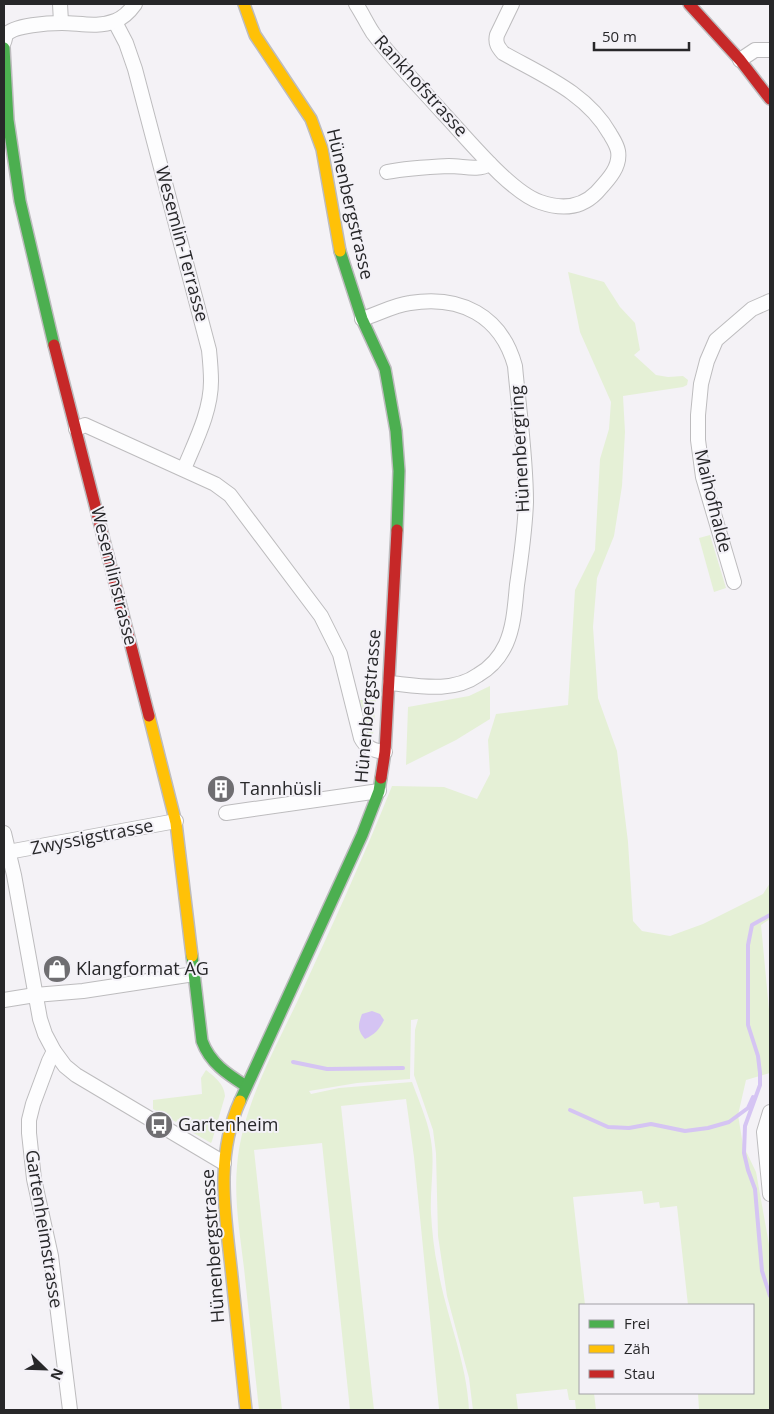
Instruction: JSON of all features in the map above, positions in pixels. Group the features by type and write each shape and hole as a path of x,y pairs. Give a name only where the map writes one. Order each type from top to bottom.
{"street":[{"path":"60,4 60,22"},
{"path":"114,22 130,11 135,4"},
{"name":"Hünenbergstrasse","path":"244,4 255,35 311,119 322,149 337,242 347,277 362,319 385,369 396,431 399,471 390,683 385,752 379,791 362,834 235,1112 230,1128 224,1163 223,1193 246,1410"},
{"name":"Rankhofstrasse","path":"356,4 372,32 490,164 518,189 537,201 554,206 569,207 584,202 593,196 611,177 615,168 618,151 605,126 575,94 503,53 498,48 497,36 512,4"},
{"path":"697,6 770,99"},
{"name":"Wesemlinstrasse","path":"114,22 100,25 60,22 13,30 4,39 6,121 20,202 176,821 204,1050 208,1058 219,1068 246,1086"},
{"name":"Wesemlin-Terrasse","path":"114,22 126,43 135,68 209,350 211,382 208,406 184,469"},
{"path":"740,60 755,50 770,50"},
{"name":"Rankhofstrasse","path":"386,172 439,166 482,168 490,164"},
{"name":"Hünenbergring","path":"362,319 408,303 437,300 462,305 483,316 498,331 512,354 515,366 524,463 526,502 522,545 512,628 505,646 494,663 478,676 460,684 439,687 390,683"},
{"name":"Maihofhalde","path":"734,582 703,477 698,440 701,384 707,361 716,340 752,308 770,301"},
{"path":"76,428 85,425 184,469 215,484 230,495 321,616 340,654 361,738 368,747 375,751 385,752"},
{"path":"226,813 379,791"},
{"name":"Zwyssigstrasse","path":"8,852 176,821"},
{"path":"4,833 8,852 9,879 35,995 45,1034 54,1052 65,1066 89,1084 224,1163"},
{"path":"4,1000 83,991 194,974"},
{"name":"Gartenheimstrasse","path":"54,1052 33,1104 29,1120 29,1133 34,1180 51,1256 70,1410"},
{"path":"770,1112 764,1132 770,1194"}],"green space":[{"path":"568,272 604,282 620,307 635,323 640,350 634,355 656,375 668,377 683,376 688,380 687,385 683,387 623,396 625,432 622,486 614,536 597,578 593,627 598,698 617,751 628,842 633,921 642,931 670,936 703,924 763,894 770,883 770,919 761,925 770,1020 770,1073 746,1080 738,1115 743,1145 756,1172 770,1250 770,1410 699,1410 698,1394 754,1394 754,1304 688,1304 677,1206 660,1208 659,1202 644,1204 642,1191 573,1197 585,1304 579,1304 579,1394 594,1394 596,1410 576,1410 575,1400 569,1400 567,1389 516,1394 518,1410 473,1410 469,1378 447,1296 438,1236 436,1153 433,1130 414,1075 415,1030 418,1019 411,1020 410,1079 357,1083 309,1091 311,1094 339,1088 412,1082 431,1139 433,1164 431,1213 434,1248 464,1374 469,1410 439,1409 414,1157 406,1099 341,1106 374,1410 350,1410 322,1143 254,1150 282,1410 259,1410 236,1192 237,1166 245,1123 269,1060 346,894 392,786 444,787 477,799 490,774 488,740 496,714 568,705 575,590 595,550 600,459 609,429 611,402 580,332"},
{"path":"710,535 726,588 714,592 699,538"},
{"path":"490,686 490,719 456,740 406,765 408,707 469,696"},
{"path":"360,700 376,700 373,735 371,737 369,736"},
{"path":"206,1070 221,1084 225,1096 211,1143 183,1127 185,1123 178,1119 176,1122 153,1109 153,1100 202,1094 201,1078"}],"shaded area":[{"path":"372,1011 380,1014 384,1020 376,1031 365,1039 359,1030 360,1021 362,1014"}],"waterway":[{"path":"770,915 752,925 748,945 748,1025 758,1056 760,1085 745,1126 744,1153 755,1189 762,1271 770,1296"},
{"path":"293,1062 327,1069 403,1068"},
{"path":"570,1110 608,1127 629,1128 651,1124 685,1131 708,1128 729,1122 748,1108 753,1097"}],"traffic: fast":[{"path":"4,48 8,120 20,201 54,345"},
{"path":"340,251 362,319 385,369 396,431 399,471 397,530"},
{"path":"240,1101 362,835 379,791 381,778"},
{"path":"192,956 202,1041 205,1049 214,1062 246,1086"}],"traffic: slow":[{"path":"244,4 255,35 311,119 322,149 340,251"},
{"path":"149,716 176,823 192,956"},
{"path":"240,1101 227,1144 224,1188 246,1410"}],"traffic: jam":[{"path":"689,4 740,60 770,99"},
{"path":"54,345 149,716"},
{"path":"381,778 385,752 397,530"}],"place":[{"name":"Tannhüsli","path":"221,789"},
{"name":"Klangformat AG","path":"57,969"},
{"name":"Gartenheim","path":"159,1125"}]}
